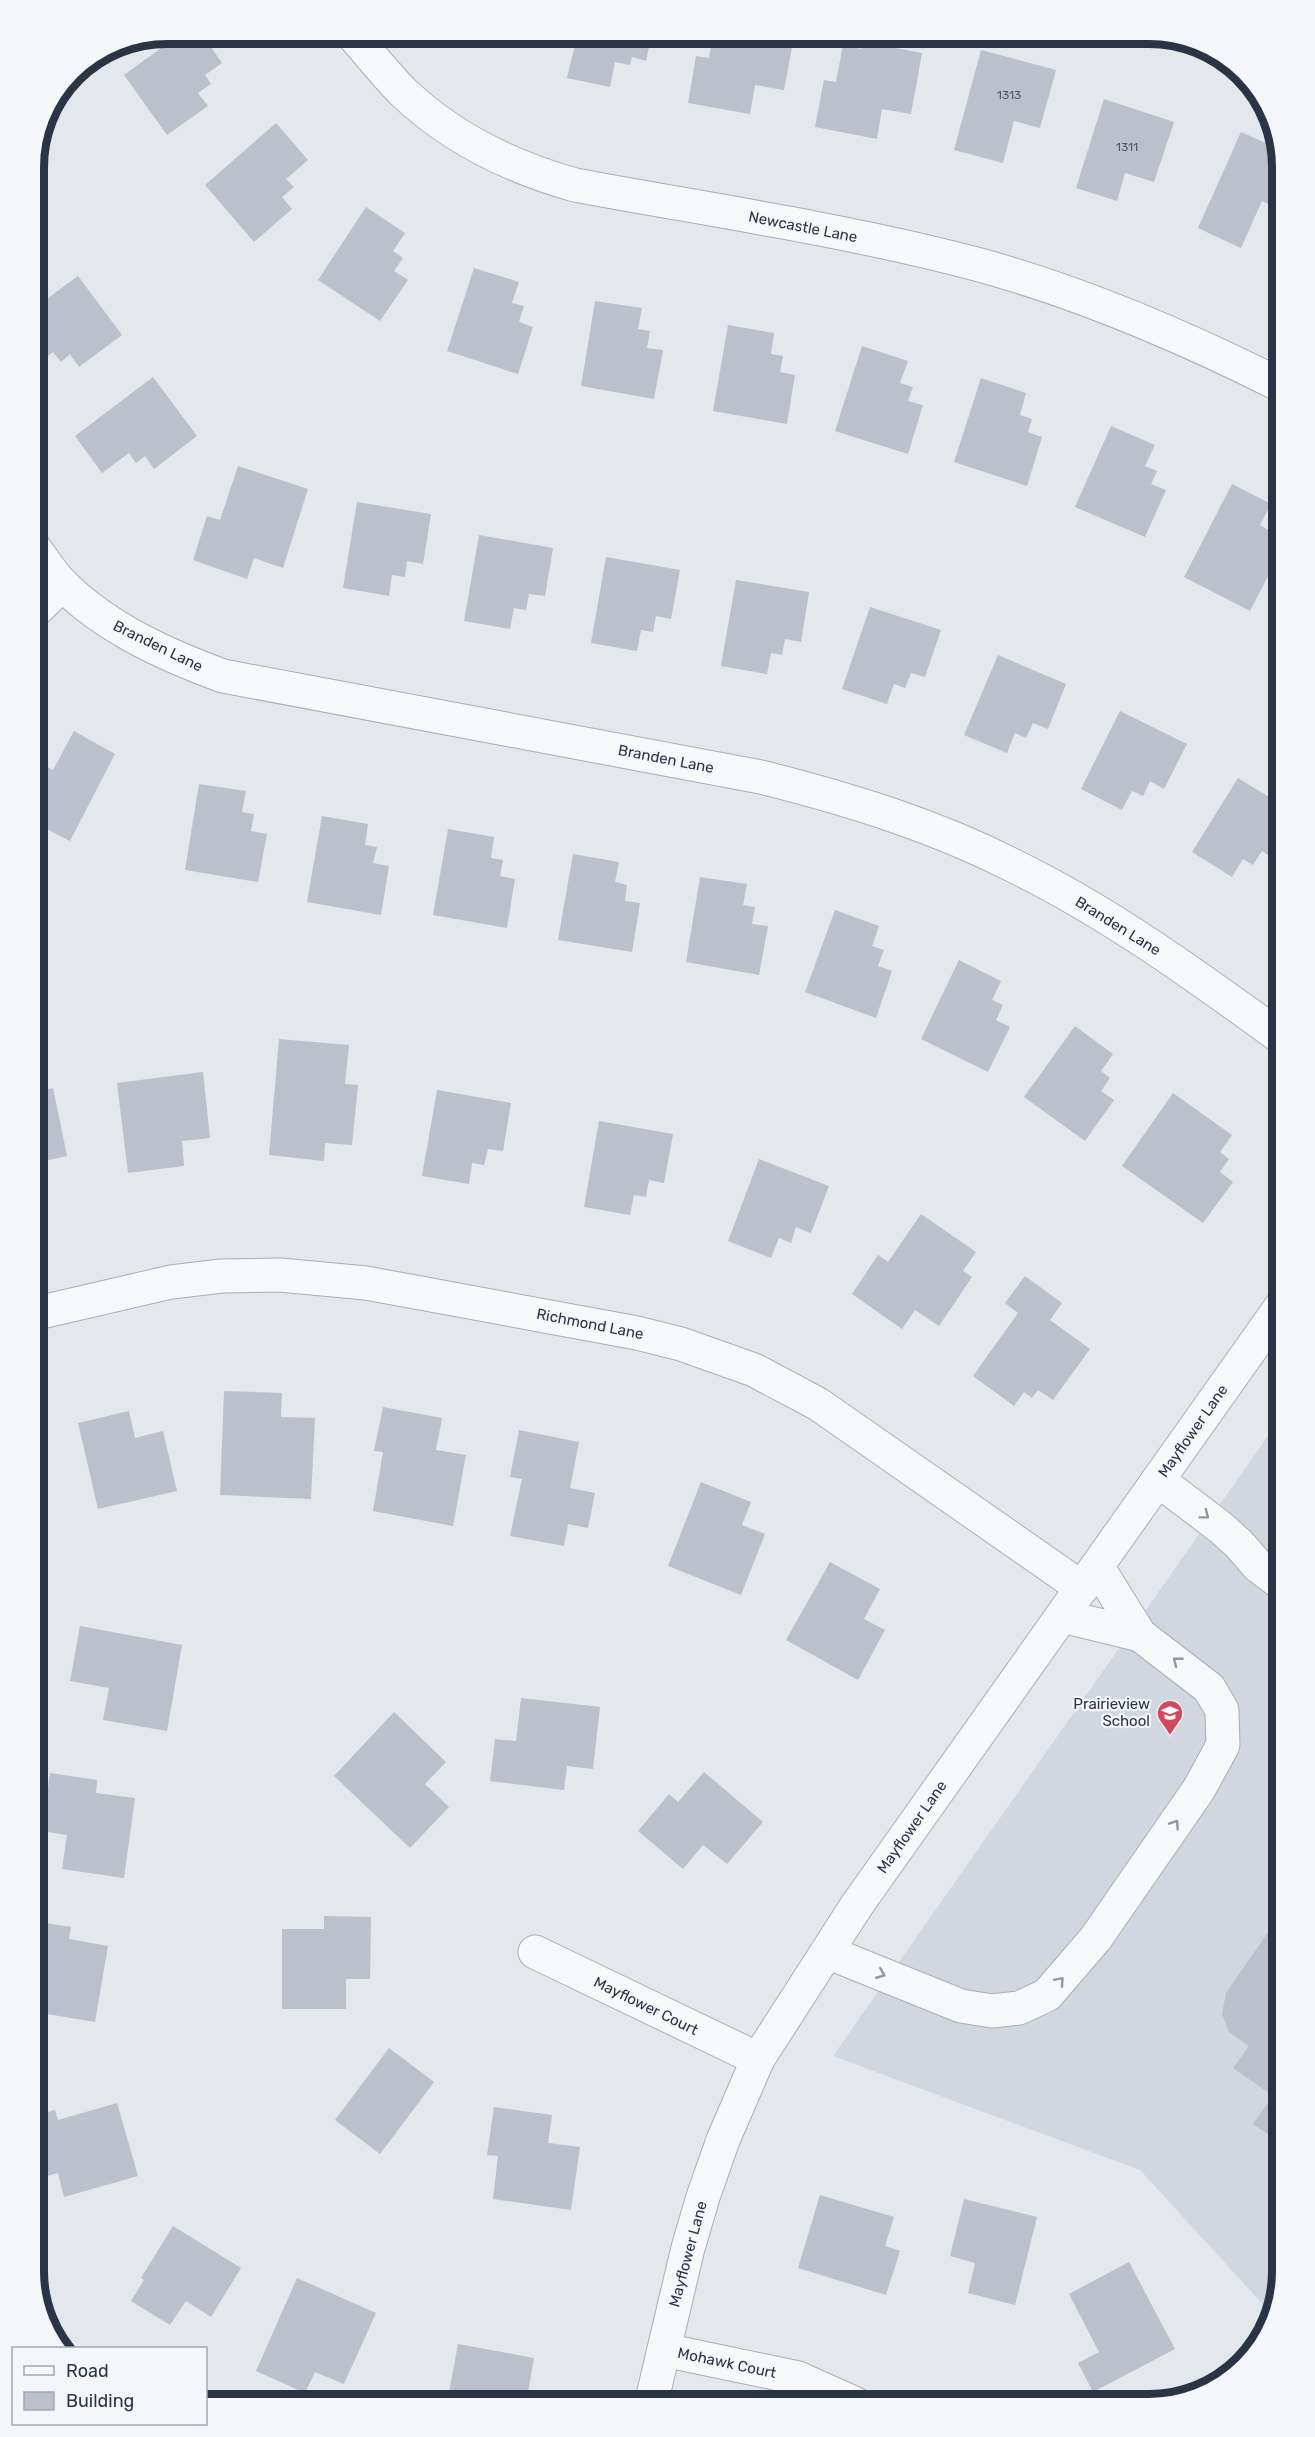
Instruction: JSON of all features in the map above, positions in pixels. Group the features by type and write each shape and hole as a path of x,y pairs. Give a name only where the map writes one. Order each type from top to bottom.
{"street":[{"name":"Newcastle Lane","path":"361,44 401,90 438,121 500,159 540,175 575,185 910,247 982,266 1069,293 1145,322 1210,350 1272,381"},
{"name":"Branden Lane","path":"44,561 62,585 103,618 185,662 223,676 761,777 842,798 920,824 1014,865 1104,915 1196,976 1272,1031"},
{"path":"44,602 62,585"},
{"name":"Richmond Lane","path":"44,1311 171,1282 222,1276 280,1275 366,1283 637,1333 681,1344 754,1370 818,1404 1089,1577"},
{"name":"Mayflower Lane","path":"654,2394 688,2248 703,2197 723,2140 758,2059 857,1905 1272,1319"},
{"path":"1158,1480 1220,1527 1258,1566 1272,1576"},
{"path":"827,1952 961,2006 992,2011 1019,2008 1047,1995 1096,1938 1199,1789 1223,1745 1221,1710 1209,1688 1140,1635 1089,1577"},
{"path":"1062,1616 1140,1635"},
{"name":"Mayflower Court","path":"535,1952 758,2059"},
{"name":"Mohawk Court","path":"664,2350 798,2378 833,2394"}],"shaded area":[{"name":"Prairieview School","path":"1272,1430 1272,2271 1266,2307 1140,2170 833,2056"}],"building":[{"path":"167,44 209,44 222,63 205,75 211,84 198,93 208,106 167,135 124,75"},
{"path":"575,44 650,44 646,61 632,57 630,65 615,62 610,87 567,78"},
{"path":"711,44 793,44 784,90 755,85 750,114 688,103 696,56 709,58"},
{"path":"863,44 874,44 922,53 911,114 882,109 877,139 815,127 824,80 836,82 843,45 862,49"},
{"path":"981,50 1056,70 1040,128 1014,121 1003,163 954,150"},
{"path":"1104,99 1174,122 1154,182 1125,173 1117,201 1076,188"},
{"path":"276,123 308,160 286,179 294,187 282,197 292,209 254,242 205,185"},
{"path":"1241,132 1269,145 1272,206 1262,201 1241,248 1198,228"},
{"path":"366,207 405,233 393,251 403,258 394,271 408,280 380,321 318,280"},
{"path":"474,268 519,282 512,303 524,306 519,322 533,327 518,374 447,351"},
{"path":"78,276 122,335 79,367 70,354 61,362 53,352 44,359 44,301"},
{"path":"595,301 642,308 638,329 650,331 647,348 663,350 654,399 581,386"},
{"path":"728,325 774,333 771,354 783,356 780,372 795,375 787,424 713,411"},
{"path":"862,346 908,361 900,383 913,387 908,401 923,405 908,454 835,431"},
{"path":"153,377 197,436 154,469 145,456 136,463 129,453 102,473 75,436"},
{"path":"981,378 1026,393 1020,415 1032,419 1028,432 1042,437 1027,486 954,462"},
{"path":"1111,426 1155,445 1145,466 1157,471 1151,484 1166,490 1145,537 1075,507"},
{"path":"238,466 308,489 283,568 254,558 247,579 193,560 207,516 220,520"},
{"path":"1232,484 1271,504 1260,525 1272,532 1269,538 1272,540 1272,568 1250,611 1184,577"},
{"path":"357,502 431,514 423,564 407,561 405,577 392,575 389,596 343,588"},
{"path":"479,535 553,548 545,596 529,594 526,610 514,608 510,629 464,621"},
{"path":"606,557 680,570 671,619 656,616 653,632 641,630 637,651 591,643"},
{"path":"736,580 809,592 801,642 785,639 782,655 771,653 767,674 721,666"},
{"path":"870,607 941,630 925,677 911,673 905,688 894,684 887,704 842,689"},
{"path":"998,655 1066,684 1048,729 1033,723 1026,738 1015,733 1007,753 964,735"},
{"path":"1120,711 1187,744 1164,789 1150,781 1143,796 1132,791 1122,810 1081,789"},
{"path":"74,731 115,754 70,841 44,828 44,765 53,770"},
{"path":"1238,778 1272,799 1272,858 1262,851 1253,865 1243,859 1232,877 1192,852"},
{"path":"199,784 246,791 242,812 254,814 251,831 267,834 258,882 185,870"},
{"path":"322,816 368,824 365,845 377,847 373,863 389,866 381,915 307,902"},
{"path":"448,829 494,837 491,858 503,860 500,876 515,879 507,928 433,915"},
{"path":"573,854 619,862 615,882 627,885 625,901 640,903 632,952 558,940"},
{"path":"700,877 747,884 743,905 755,907 752,924 768,926 759,975 686,962"},
{"path":"835,910 879,926 872,946 884,950 878,966 892,971 876,1018 805,992"},
{"path":"959,960 1001,981 992,1000 1003,1005 996,1020 1010,1027 988,1072 921,1039"},
{"path":"1075,1026 1113,1054 1101,1071 1110,1078 1101,1091 1114,1100 1085,1141 1024,1097"},
{"path":"279,1039 349,1045 345,1084 358,1085 352,1145 325,1143 324,1161 269,1155"},
{"path":"203,1072 210,1138 182,1141 184,1166 128,1173 117,1083"},
{"path":"53,1088 67,1156 44,1161 44,1090"},
{"path":"437,1090 511,1103 503,1151 488,1149 484,1165 472,1163 469,1184 422,1176"},
{"path":"1173,1093 1232,1135 1220,1152 1229,1159 1220,1172 1233,1182 1203,1223 1122,1166"},
{"path":"599,1121 673,1134 664,1183 649,1180 646,1197 634,1195 630,1215 584,1207"},
{"path":"759,1159 829,1186 811,1233 796,1227 791,1243 779,1238 771,1258 728,1241"},
{"path":"44,1180 48,1197 44,1198"},
{"path":"921,1214 976,1252 963,1271 972,1277 939,1326 915,1310 902,1329 852,1294 878,1255 888,1262"},
{"path":"1025,1276 1062,1303 1050,1320 1090,1349 1053,1400 1038,1390 1032,1398 1024,1392 1014,1406 973,1376 1018,1313 1005,1303"},
{"path":"224,1391 282,1393 281,1417 315,1418 311,1499 220,1495"},
{"path":"383,1407 442,1418 436,1450 466,1455 453,1526 373,1511 383,1452 374,1451"},
{"path":"129,1411 135,1438 163,1431 177,1491 98,1509 78,1423"},
{"path":"519,1430 579,1442 570,1488 595,1493 588,1528 568,1524 564,1546 510,1536 522,1479 510,1477"},
{"path":"701,1482 751,1502 742,1525 765,1534 741,1595 668,1566"},
{"path":"830,1562 880,1589 864,1619 885,1630 858,1680 786,1640"},
{"path":"80,1626 182,1645 167,1731 103,1720 109,1688 70,1681"},
{"path":"521,1698 600,1707 593,1769 567,1766 564,1790 490,1781 495,1739 516,1741"},
{"path":"394,1712 446,1762 425,1784 449,1807 410,1848 334,1776"},
{"path":"704,1772 763,1822 727,1864 703,1845 683,1869 638,1831 669,1794 678,1802"},
{"path":"50,1773 97,1780 96,1793 135,1798 124,1878 62,1869 67,1835 44,1831"},
{"path":"324,1916 371,1917 370,1979 346,1979 346,2009 282,2009 282,1929 324,1929"},
{"path":"44,1923 71,1927 69,1939 108,1946 95,2022 44,2014 46,1983 44,1983"},
{"path":"1272,1926 1272,2095 1233,2068 1249,2046 1229,2032 1222,2014 1226,1993"},
{"path":"389,2048 434,2082 380,2154 335,2120"},
{"path":"1272,2097 1272,2137 1253,2124"},
{"path":"117,2103 138,2176 64,2197 58,2173 44,2177 44,2113 55,2110 58,2120"},
{"path":"494,2107 552,2115 548,2143 580,2147 571,2210 493,2199 498,2156 487,2155"},
{"path":"820,2195 894,2217 885,2246 900,2251 886,2295 798,2268"},
{"path":"964,2199 1037,2217 1015,2305 968,2293 975,2263 950,2256"},
{"path":"173,2226 241,2268 211,2317 186,2301 170,2325 131,2301 144,2280 141,2278"},
{"path":"1129,2262 1175,2349 1093,2392 1078,2363 1099,2352 1069,2294"},
{"path":"297,2278 376,2313 344,2384 315,2372 305,2393 256,2371"},
{"path":"458,2344 534,2358 528,2393 449,2393"}],"place":[{"name":"Prairieview School","path":"1170,1736"}]}
